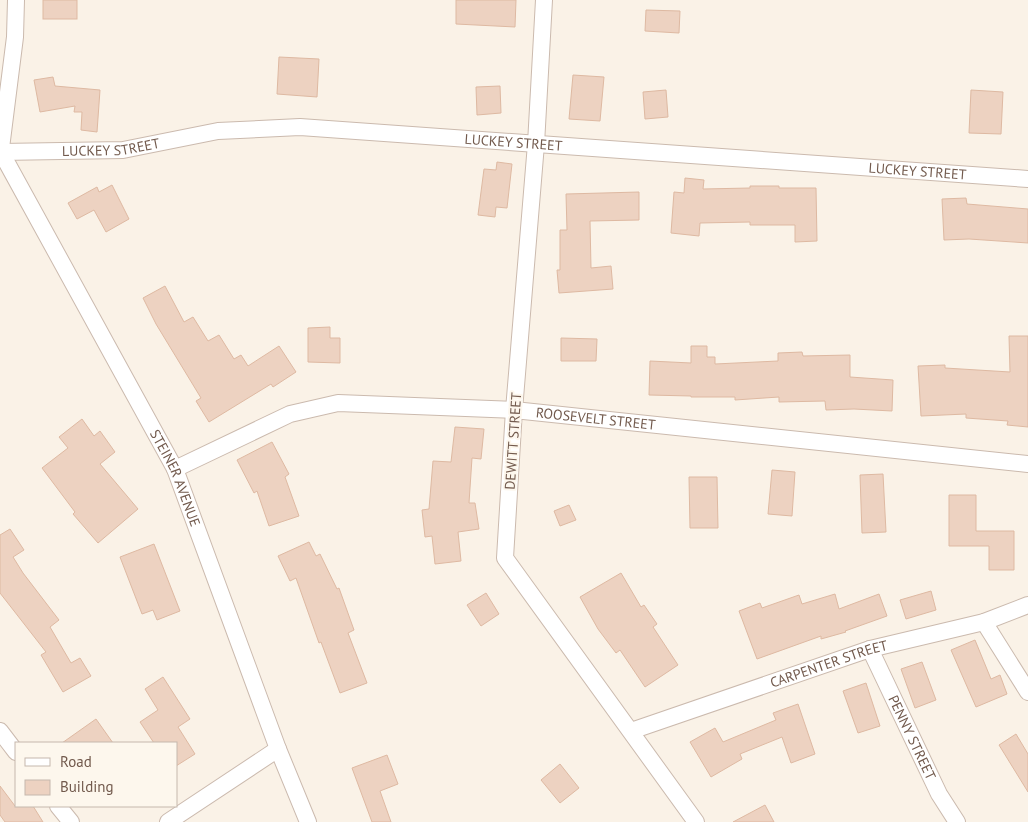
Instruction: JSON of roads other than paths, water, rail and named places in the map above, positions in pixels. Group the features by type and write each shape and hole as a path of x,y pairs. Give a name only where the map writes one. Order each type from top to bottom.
{"street":[{"path":"0,154 8,36 16,0"},
{"name":"DEWITT STREET","path":"544,0 536,144 514,410 505,558 696,822"},
{"name":"LUCKEY STREET","path":"0,154 123,150 218,132 300,127 1028,179"},
{"name":"STEINER AVENUE","path":"0,154 175,469 278,749 308,822"},
{"name":"ROOSEVELT STREET","path":"175,469 290,414 338,403 514,410 1028,464"},
{"name":"CARPENTER STREET","path":"631,732 870,649 984,622 1028,605"},
{"path":"984,622 1028,692"},
{"name":"PENNY STREET","path":"870,649 939,794 957,822"},
{"path":"0,732 15,751"},
{"path":"168,822 278,749"},
{"path":"59,807 71,822"}]}
